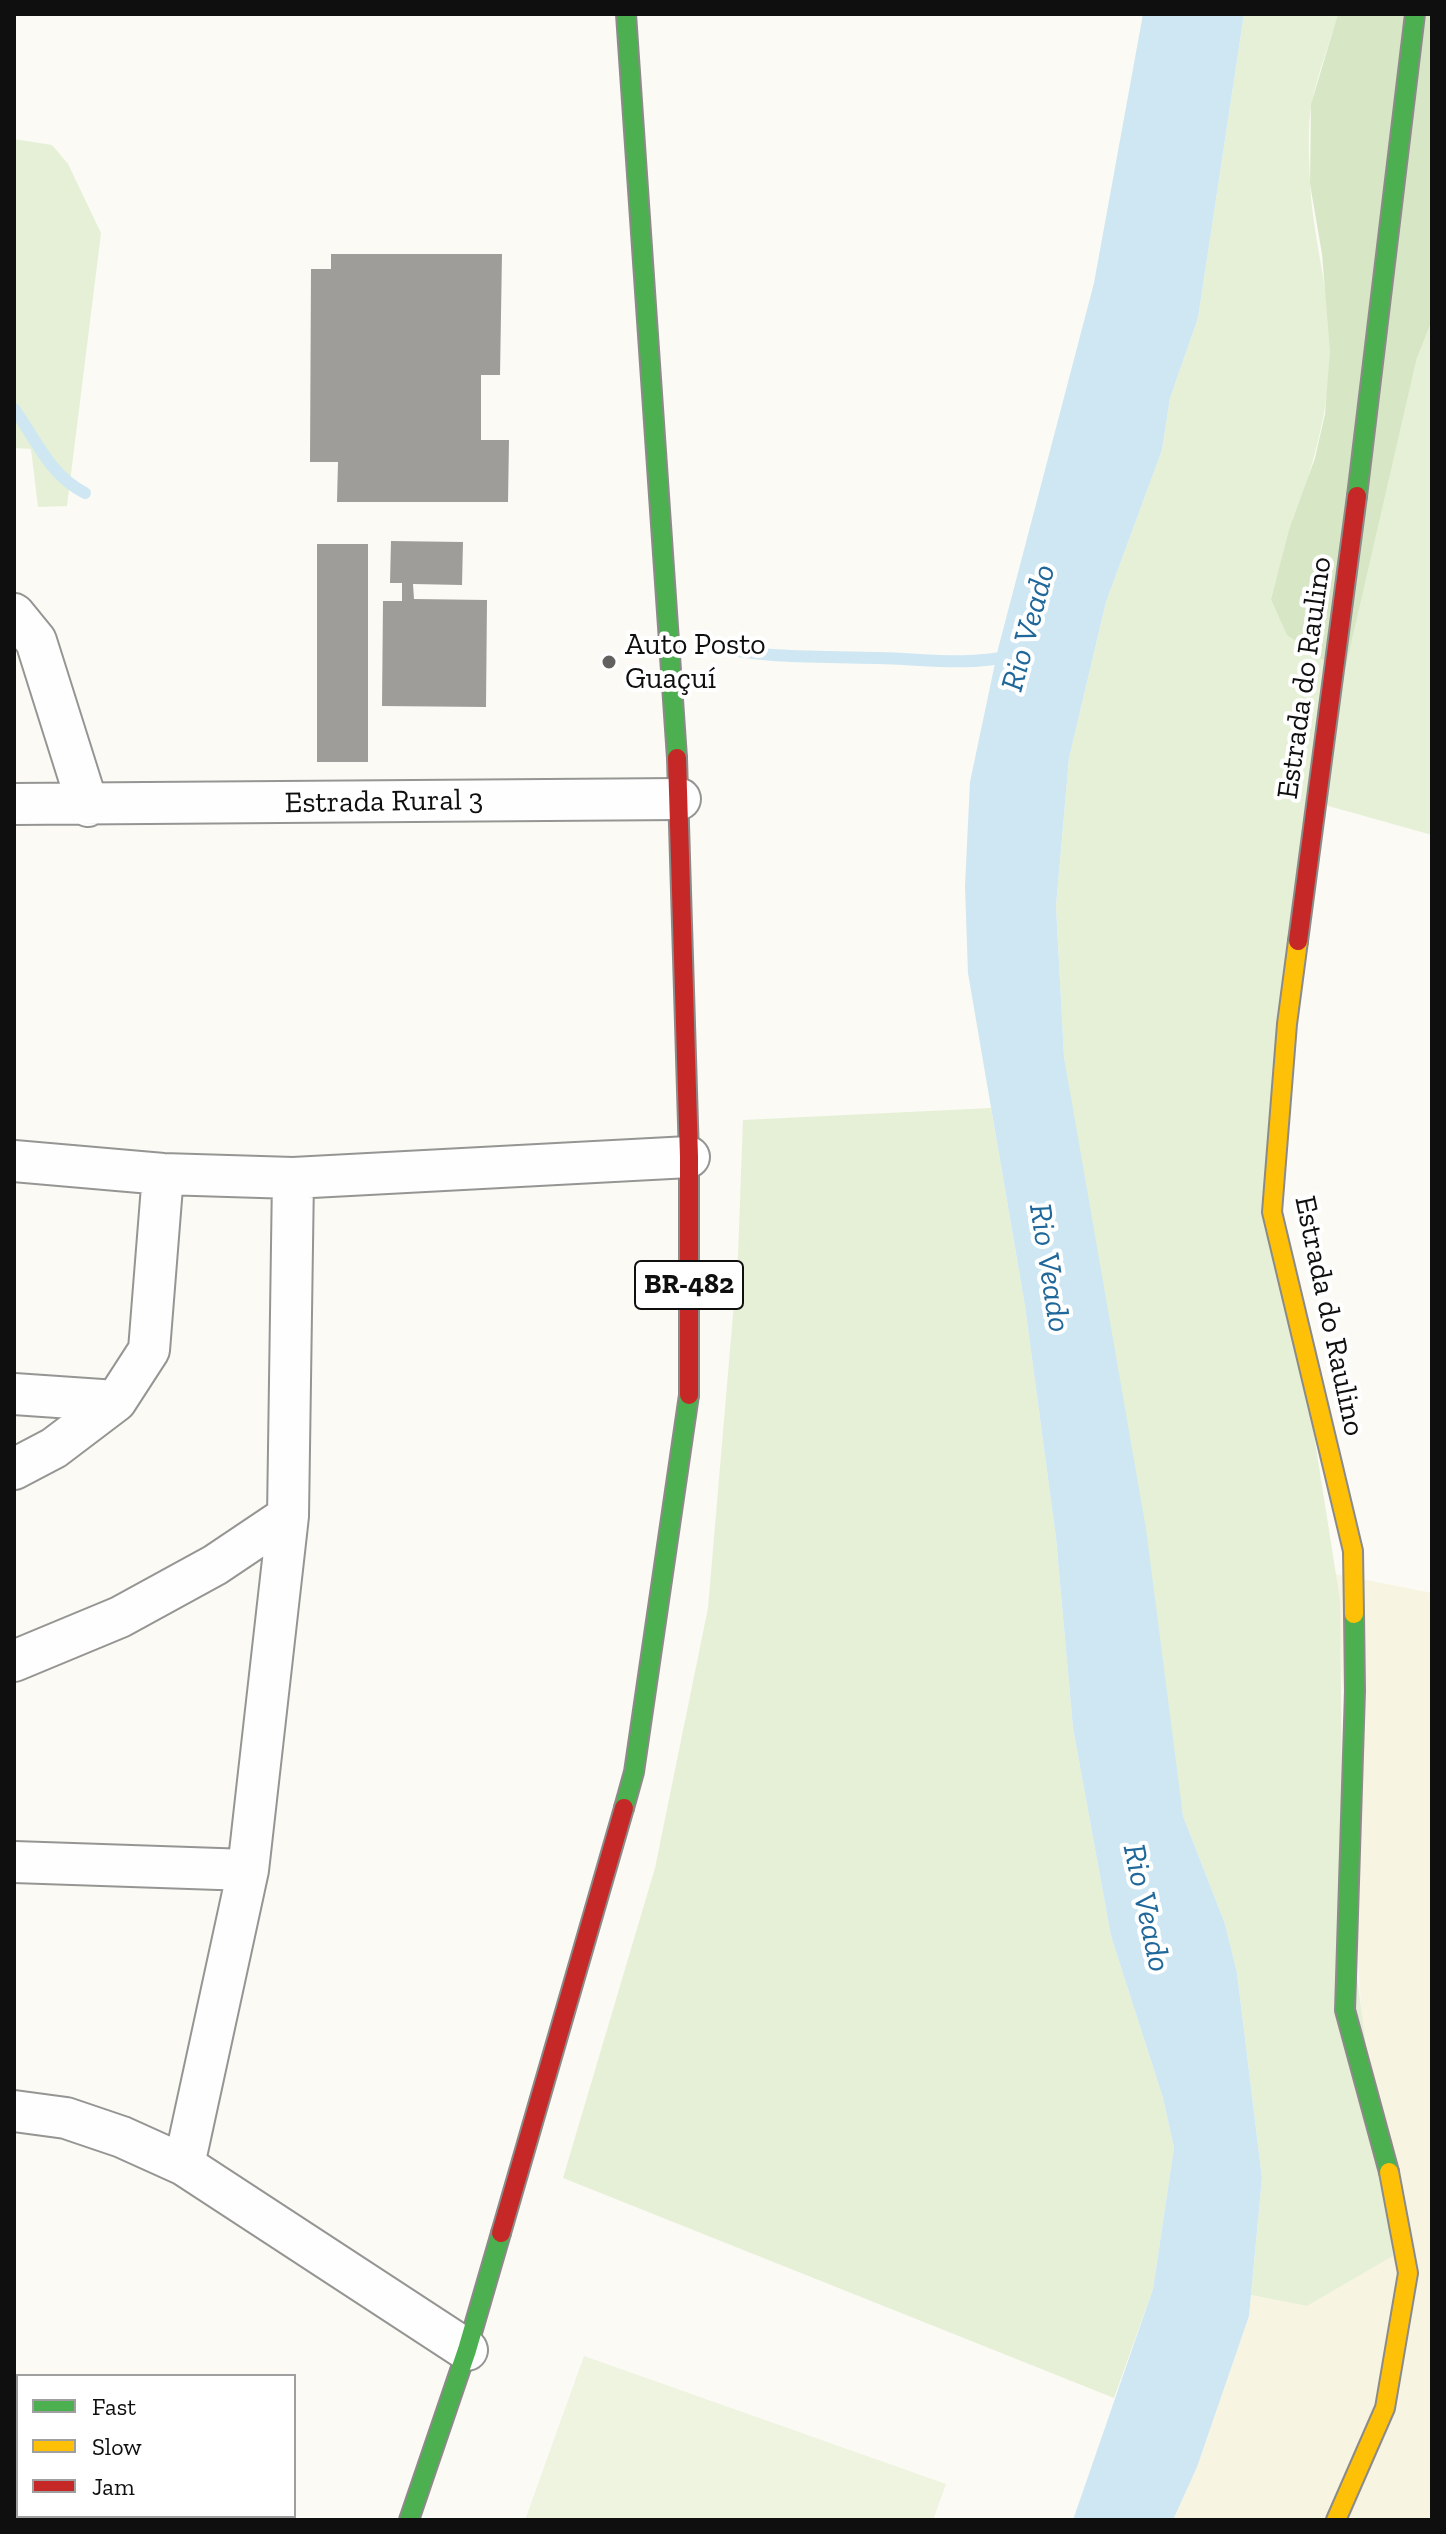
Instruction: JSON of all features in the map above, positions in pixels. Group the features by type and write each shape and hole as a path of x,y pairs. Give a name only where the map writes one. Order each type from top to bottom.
{"main road":[{"name":"BR-482","path":"409,2520 467,2350 634,1772 689,1397 689,1157 680,799 626,14"},
{"name":"Estrada do Raulino","path":"1336,2520 1385,2408 1408,2273 1391,2180 1345,2010 1355,1691 1353,1551 1272,1212 1287,1024 1343,608 1415,14"}],"street":[{"path":"14,614 36,641 88,806"},
{"name":"Estrada Rural 3","path":"14,804 88,806 680,799"},
{"path":"14,1161 163,1174 293,1178 689,1157"},
{"path":"14,1469 54,1448 116,1401 149,1350 163,1174"},
{"path":"184,2165 248,1870 288,1516 293,1178"},
{"path":"14,1394 116,1401"},
{"path":"14,1661 120,1617 215,1565 288,1516"},
{"path":"14,1862 248,1870"},
{"path":"14,2111 66,2118 122,2137 184,2165 467,2350"},
{"path":"159,2518 181,2520"}],"shaded area":[{"path":"1336,1574 1432,1593 1432,2520 1173,2520 1197,2467 1249,2316 1251,2295 1307,2306 1393,2256 1368,2130"}],"green space":[{"path":"1244,14 1338,14 1310,111 1309,131 1311,202 1330,329 1328,383 1317,446 1271,599 1416,361 1432,320 1432,835 1325,805 1270,1156 1340,1600 1343,1868 1393,2256 1307,2306 1251,2295 1262,2178 1237,1973 1225,1924 1183,1816 1064,1057 1056,906 1069,758 1106,602 1162,450 1170,398 1198,318"},
{"path":"1338,14 1432,14 1432,320 1416,361 1344,674 1287,635 1271,599 1289,530 1315,458 1325,414 1330,351 1322,254 1310,184 1311,104"},
{"path":"14,139 52,145 68,164 101,233 67,506 38,507 31,449 14,448"},
{"path":"991,1108 1025,1306 1056,1538 1073,1728 1111,1936 1163,2098 1174,2148 1153,2289 1114,2398 563,2178 655,1868 708,1608 738,1256 743,1120"},
{"path":"584,2356 946,2484 933,2520 525,2520"}],"water":[{"name":"Rio Veado","path":"1143,14 1244,14 1198,318 1170,398 1162,450 1106,602 1069,758 1056,906 1064,1057 1146,1529 1183,1816 1225,1924 1237,1973 1262,2178 1249,2316 1197,2467 1173,2520 1073,2520 1153,2289 1174,2148 1163,2098 1111,1936 1073,1728 1056,1538 1025,1306 968,973 965,886 970,782 998,649 1094,283"}],"building":[{"path":"331,254 502,254 500,375 481,375 481,440 509,440 508,502 337,502 338,462 310,462 311,269 331,269"},
{"path":"391,541 463,542 462,585 413,584 414,599 487,600 486,707 382,706 383,601 402,601 402,583 390,583"},
{"path":"317,544 368,544 368,762 317,762"}],"waterway":[{"path":"14,409 53,467 85,493"},
{"name":"Rio Veado","path":"701,644 789,656 961,661 1012,656"}],"traffic: fast":[{"path":"626,14 677,758"},
{"path":"1357,496 1415,14"},
{"path":"624,1808 634,1772 689,1395"},
{"path":"1354,1614 1355,1691 1345,2010 1389,2172"},
{"path":"409,2520 467,2350 501,2233"}],"traffic: slow":[{"path":"1298,941 1287,1024 1272,1212 1353,1551 1354,1614"},
{"path":"1336,2520 1385,2408 1408,2273 1389,2172"}],"traffic: jam":[{"path":"1298,941 1357,496"},
{"path":"677,758 689,1157 689,1395"},
{"path":"501,2233 624,1808"}],"place":[{"name":"Auto Posto Guaçuí","path":"609,662"}]}
